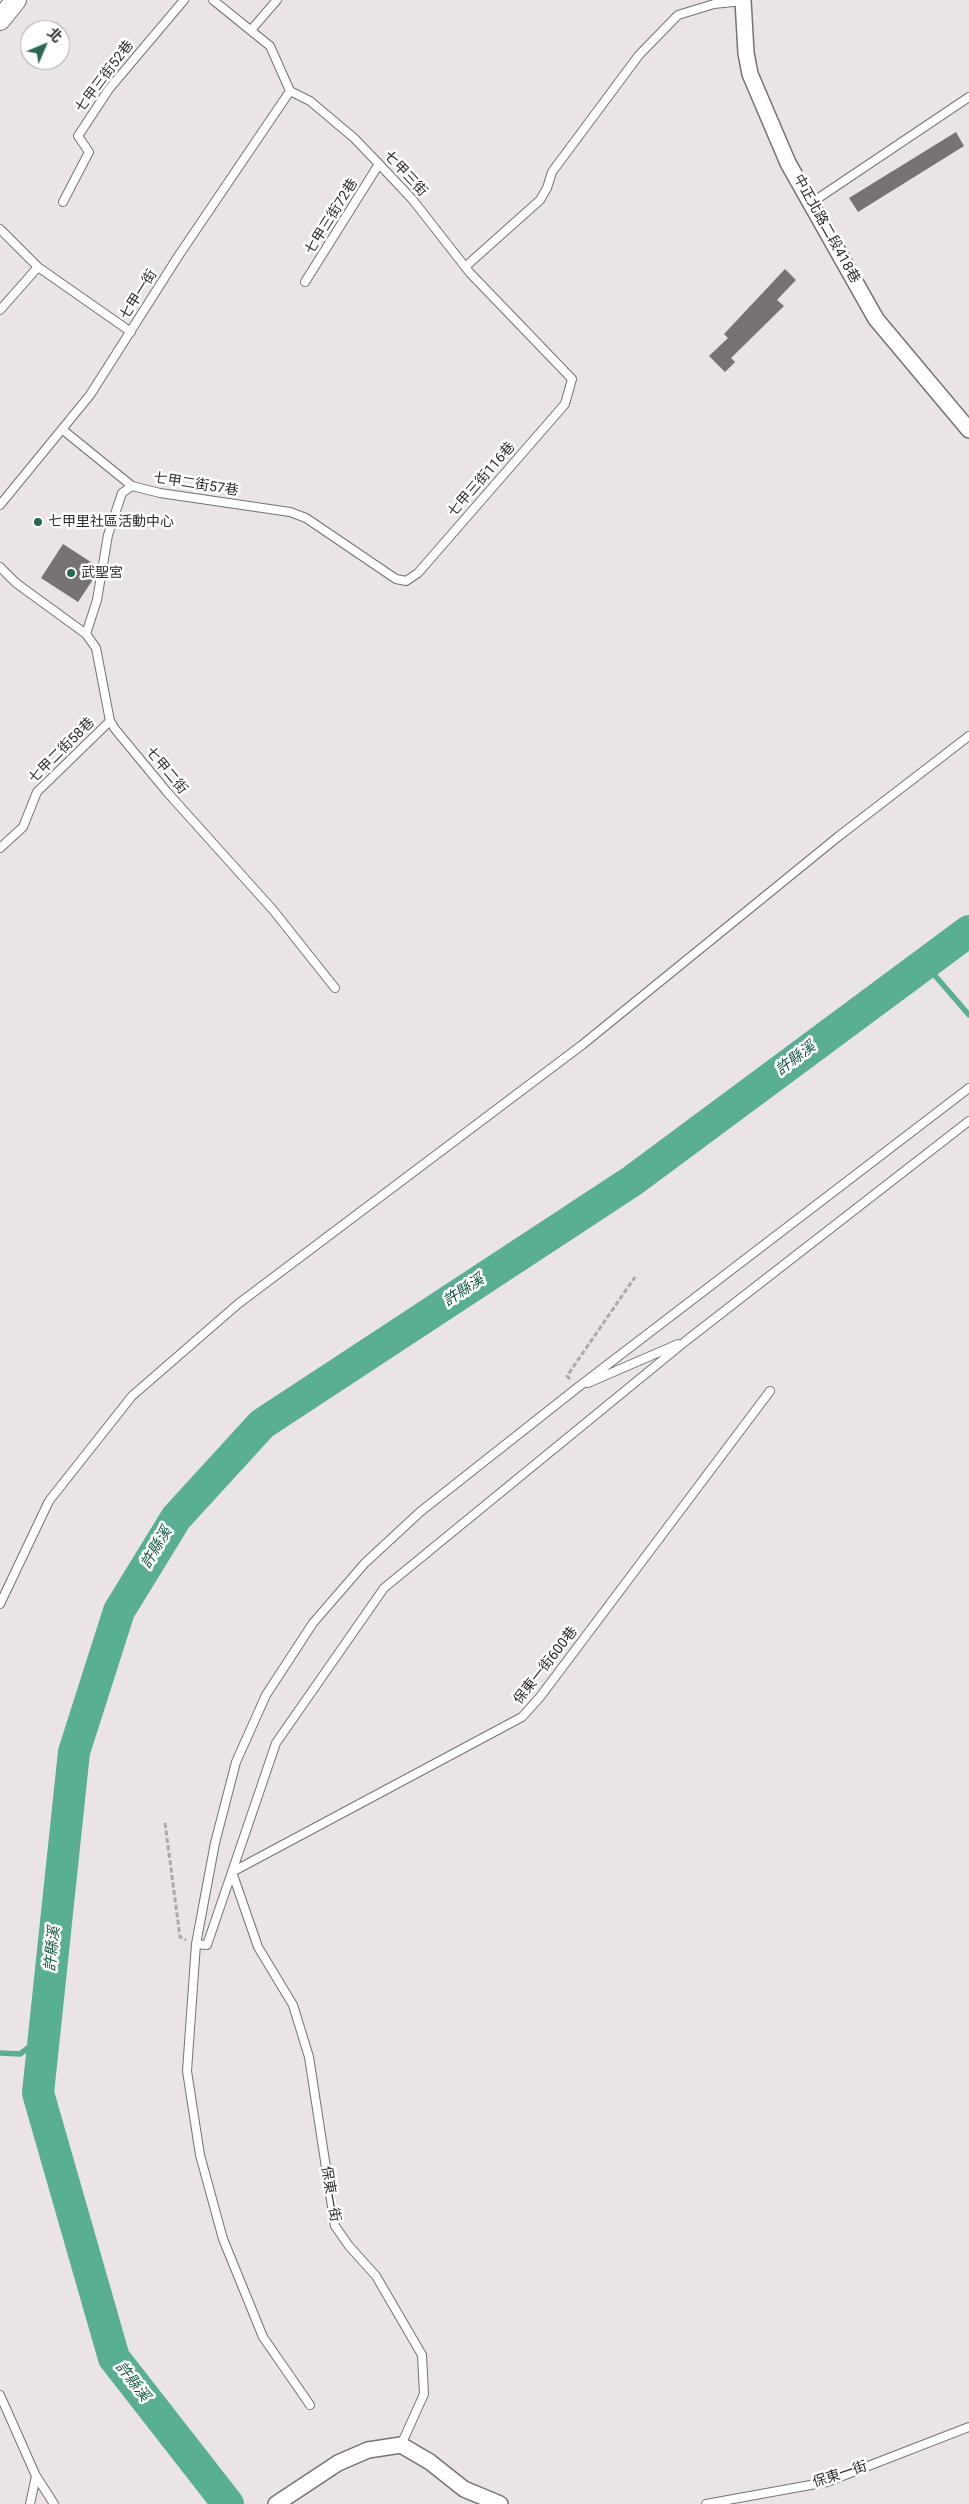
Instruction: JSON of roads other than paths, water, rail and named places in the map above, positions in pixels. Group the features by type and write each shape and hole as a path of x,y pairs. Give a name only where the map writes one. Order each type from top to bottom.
{"main road":[{"path":"0,20 16,0"}],"street":[{"name":"中正北路二段418巷","path":"743,0 746,53 750,74 788,163 876,319 969,430"},
{"path":"276,2504 338,2463 368,2450 401,2445 430,2462 464,2489 500,2504"}],"lane":[{"name":"七甲三街52巷","path":"63,202 89,152 78,136 109,89 184,0"},
{"path":"213,0 270,46 290,91"},
{"path":"251,30 277,0"},
{"path":"465,267 540,200 547,188 552,172 640,55 678,15 714,4 743,0"},
{"name":"七甲三街","path":"290,91 310,101 354,138 412,199 465,267 572,379"},
{"name":"七甲一街","path":"0,505 90,395 179,255 290,91"},
{"path":"810,203 969,97"},
{"name":"七甲三街72巷","path":"305,282 379,164"},
{"path":"0,229 38,267 131,332"},
{"path":"0,310 38,267"},
{"name":"七甲三街116巷","path":"396,579 406,581 418,573 565,404 572,379"},
{"path":"63,430 132,486 122,493 108,534 97,600 86,634"},
{"name":"七甲二街57巷","path":"132,486 160,493 290,512 306,518 396,579"},
{"name":"七甲二街","path":"0,567 16,583 86,634 96,648 110,721 167,792 273,910 335,988"},
{"name":"七甲二街58巷","path":"0,848 23,827 37,792 110,721"},
{"path":"0,1604 49,1501 132,1396 238,1304 582,1045 839,836 969,736"},
{"path":"310,2405 263,2337 224,2239 200,2156 188,2071 196,1944 215,1843 236,1762 266,1695 313,1624 365,1563 420,1512 577,1388 969,1088"},
{"path":"196,1944 207,1945 276,1743 384,1588 687,1340 969,1121"},
{"path":"577,1388 687,1340"},
{"name":"保東一街600巷","path":"232,1872 522,1716 540,1697 770,1391"},
{"name":"保東一街","path":"232,1872 258,1947 293,2005 309,2057 335,2226 349,2246 376,2276 422,2355 424,2394 401,2445"},
{"path":"0,2395 36,2476 54,2504"},
{"name":"保東一街","path":"706,2504 827,2482 969,2427"},
{"path":"30,2504 36,2476"}],"waterway":[{"name":"許縣溪","path":"228,2504 114,2358 38,2093 74,1752 119,1611 176,1518 262,1424 632,1181 969,931"},
{"path":"925,964 969,1015"},
{"path":"0,2053 20,2054 44,2036"}],"place":[{"name":"七甲里社區活動中心","path":"38,522"},
{"name":"武聖宮","path":"71,573"}]}
